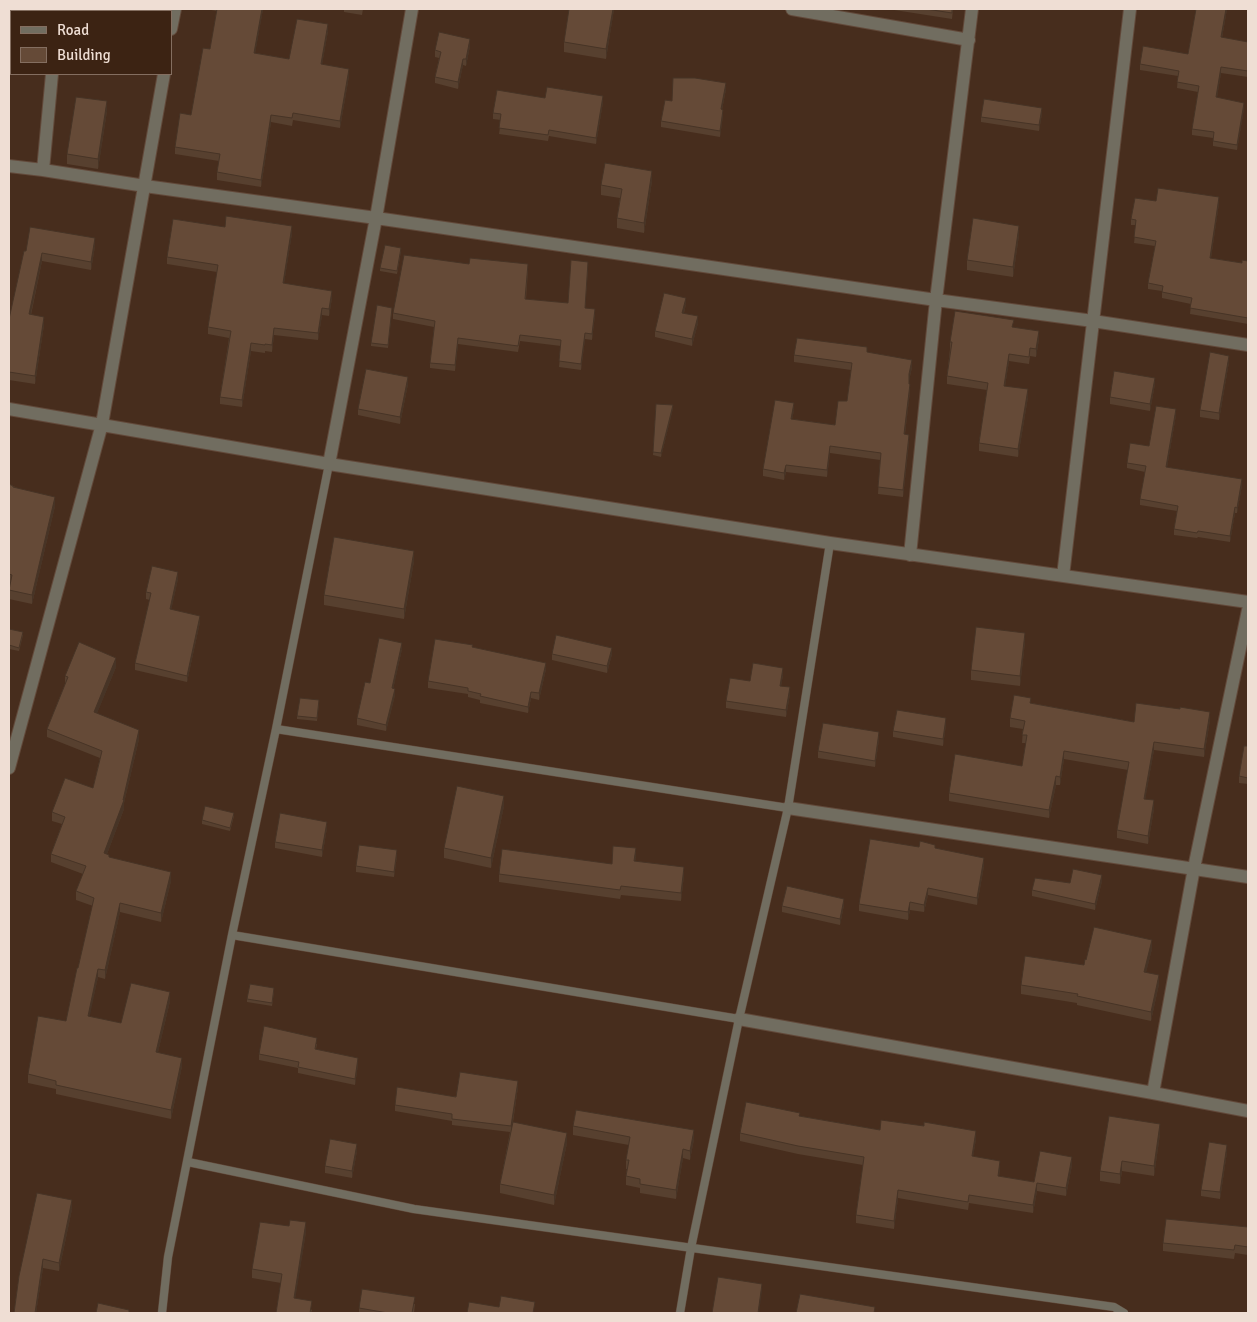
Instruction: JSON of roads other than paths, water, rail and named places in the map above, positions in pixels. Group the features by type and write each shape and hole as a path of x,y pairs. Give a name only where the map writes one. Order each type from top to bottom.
{"street":[{"path":"172,24 175,9"},
{"path":"329,464 376,218 412,9"},
{"path":"792,9 968,40"},
{"path":"910,555 936,300 972,9"},
{"path":"1063,576 1130,9"},
{"path":"44,170 52,75"},
{"path":"9,768 102,424 164,75"},
{"path":"9,166 1093,321 1248,345"},
{"path":"9,409 329,464 830,543 1248,602"},
{"path":"1154,1093 1194,868 1248,610"},
{"path":"788,808 1248,877"},
{"path":"739,1019 1248,1111"}],"lane":[{"path":"162,1313 168,1257 329,464"},
{"path":"680,1313 691,1248 739,1019 788,808 830,543"},
{"path":"276,729 788,808"},
{"path":"232,935 739,1019"},
{"path":"188,1162 414,1209 1114,1307 1124,1313"}]}
